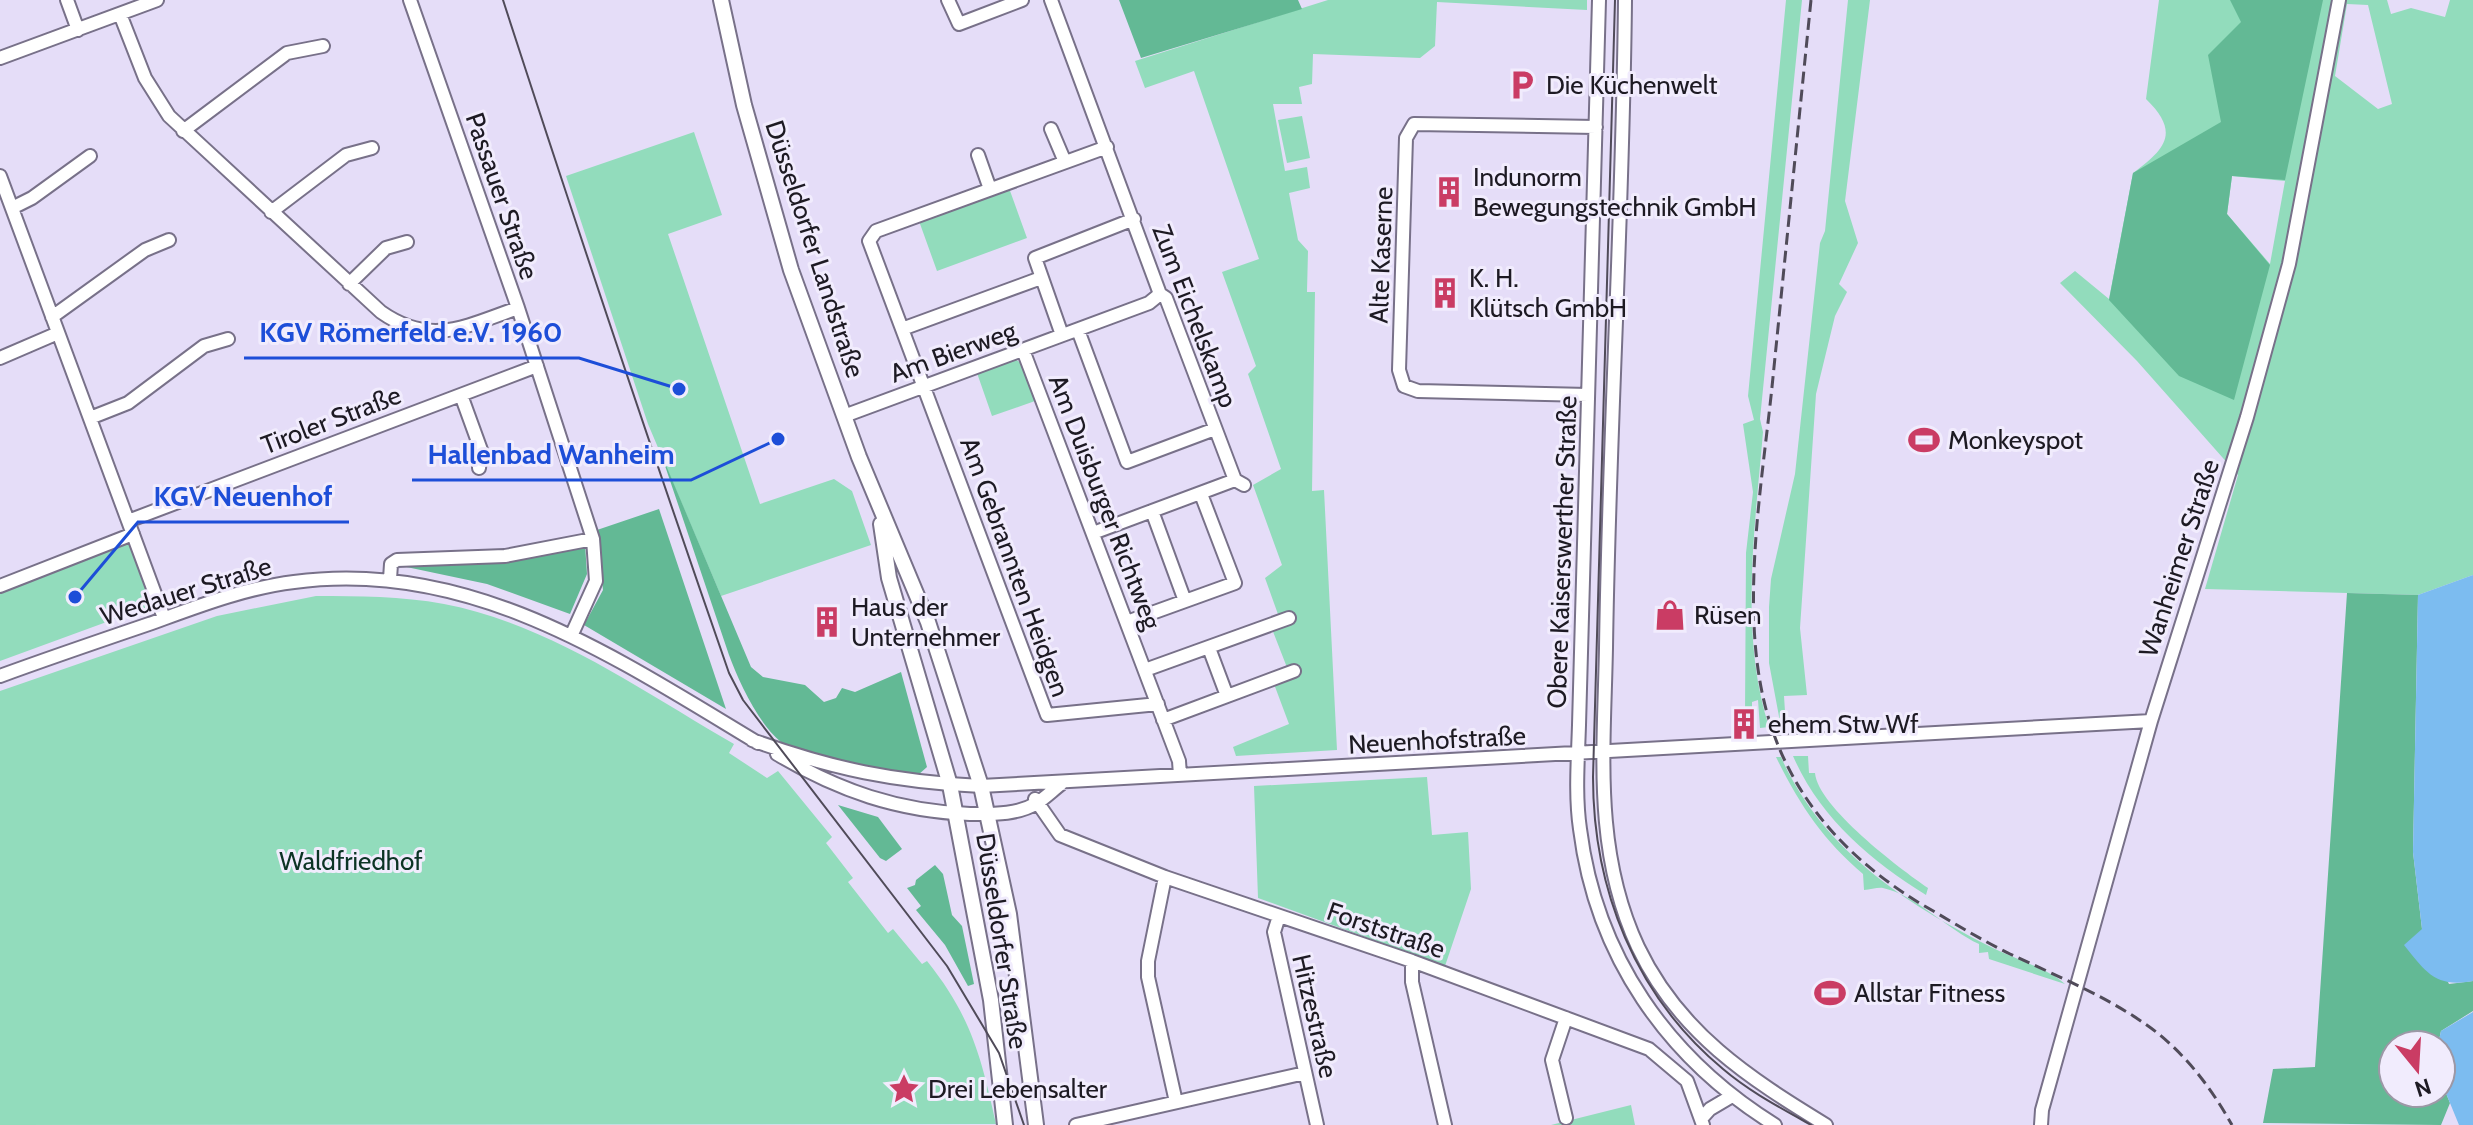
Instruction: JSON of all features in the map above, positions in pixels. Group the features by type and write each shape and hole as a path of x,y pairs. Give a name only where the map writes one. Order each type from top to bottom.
{"main road":[{"name":"Düsseldorfer Landstraße","path":"721,0 744,105 772,204 844,416 928,622 988,814"},
{"name":"Düsseldorfer Landstraße","path":"879,508 889,578 956,813"},
{"name":"Düsseldorfer Straße","path":"956,813 991,1000 1005,1125"},
{"name":"Düsseldorfer Straße","path":"988,814 1009,914 1036,1125"}],"street":[{"path":"67,0 78,30"},
{"path":"0,58 157,0"},
{"name":"Passauer Straße","path":"410,0 518,308 593,539 596,581 572,634"},
{"path":"948,0 959,24 1022,0"},
{"name":"Zum Eichelskamp","path":"1051,0 1160,294 1166,298 1215,429 1239,483 1093,533"},
{"name":"Obere Kaiserswerther Straße","path":"1599,0 1578,753 1579,827 1585,858 1615,956 1673,1043 1732,1096"},
{"name":"Obere Kaiserswerther Straße","path":"1625,0 1608,489 1604,827 1622,910 1640,951 1660,984 1715,1051 1745,1075 1826,1125"},
{"name":"Wanheimer Straße","path":"2041,1125 2046,1095 2151,721 2247,417 2289,264 2339,0"},
{"path":"120,14 145,78 183,131 381,312 416,331 435,333 458,329 518,308"},
{"path":"183,131 287,53 323,46"},
{"name":"Alte Kaserne","path":"1588,395 1418,391 1404,386 1399,370 1408,129 1423,122 1596,127"},
{"path":"1051,129 1065,162"},
{"name":"Am Gebrannten Heidgen","path":"1107,147 870,236 869,243 1047,715 1158,704"},
{"path":"271,212 346,155 372,148"},
{"path":"978,155 990,189"},
{"path":"12,208 32,198 90,156"},
{"path":"0,176 164,618"},
{"name":"Zum Eichelskamp","path":"1041,278 1036,264 1037,255 1134,219"},
{"path":"52,317 145,250 169,240"},
{"path":"349,284 386,248 407,242"},
{"path":"902,329 1041,278 1062,335"},
{"name":"Am Bierweg","path":"844,416 1078,330 1155,300 1160,294"},
{"name":"Zum Eichelskamp","path":"1078,330 1127,462 1215,429"},
{"path":"0,358 58,333"},
{"path":"90,418 128,403 204,346 228,339"},
{"name":"Am Duisburger Richtweg","path":"1023,350 1158,704 1179,761 1180,775"},
{"name":"Tiroler Straße","path":"128,521 537,366"},
{"path":"461,395 481,450 479,468"},
{"path":"1127,622 1235,583 1201,494"},
{"path":"1152,511 1185,601"},
{"path":"0,586 133,534"},
{"path":"390,579 391,564 397,560 505,556 593,539"},
{"name":"Wedauer Straße","path":"1,673 240,593 293,582 390,579 457,590 572,634 812,775 860,796 905,808 988,814"},
{"name":"Am Duisburger Richtweg","path":"1145,670 1289,618"},
{"path":"1209,648 1227,696"},
{"path":"1163,720 1294,671"},
{"name":"Neuenhofstraße","path":"950,785 1061,784 2151,721"},
{"name":"Wedauer Straße","path":"752,740 848,771 950,785"},
{"path":"988,814 1009,814 1037,804 1061,784"},
{"path":"1030,785 1037,804"},
{"name":"Forststraße","path":"1037,804 1060,835 1165,877 1412,961 1661,1055 1687,1081 1702,1122"},
{"path":"1165,877 1148,961 1148,977 1176,1102"},
{"name":"Hitzestraße","path":"1279,916 1274,932 1317,1125"},
{"path":"1412,961 1412,982 1445,1125"},
{"path":"1566,1018 1552,1060 1566,1118"},
{"path":"1076,1125 1305,1073"},
{"path":"1702,1122 1710,1109 1732,1096 1775,1125"}],"green space":[{"path":"1119,0 1298,0 1302,9 1141,58"},
{"path":"1328,0 1587,0 1587,10 1437,2 1435,46 1420,58 1313,54 1312,84 1299,87 1302,104 1273,104 1285,171 1307,167 1310,188 1289,193 1298,240 1308,251 1307,292 1315,292 1312,491 1324,490 1337,750 1236,756 1233,747 1289,724 1274,684 1288,670 1272,629 1279,617 1265,578 1282,565 1253,485 1281,469 1248,374 1256,366 1222,272 1259,259 1194,71 1145,88 1135,61"},
{"path":"1786,0 1802,0 1760,419 1763,432 1753,543 1752,618 1754,655 1769,727 1760,728 1758,700 1752,702 1752,712 1745,713 1746,553 1753,492 1743,424 1754,420 1748,396"},
{"path":"1848,0 1870,0 1845,201 1858,243 1839,284 1847,292 1835,316 1816,394 1800,628 1807,695 1784,696 1786,727 1781,727 1769,663 1771,579 1795,474 1820,243 1825,231"},
{"path":"2159,0 2387,0 2391,14 2411,8 2445,17 2450,0 2473,0 2473,575 2418,595 2205,589 2238,475 2137,361 2060,283 2075,271 2109,299 2133,173 2153,156 2165,140 2163,122 2146,99","holes":["2347,4 2368,5 2392,104 2378,109 2335,76","2232,176 2285,181 2270,264 2227,214"]},
{"path":"2230,0 2323,0 2285,180 2232,176 2227,214 2270,265 2234,400 2179,376 2109,300 2133,173 2221,122 2208,55 2241,22"},
{"path":"1302,116 1310,158 1287,163 1278,120"},
{"path":"694,132 722,215 668,234 760,504 834,479 852,491 871,545 721,596 648,424 566,176"},
{"path":"1009,188 1027,238 937,271 919,221"},
{"path":"1015,359 1021,363 1035,401 992,416 977,373"},
{"path":"660,451 751,667 763,677 805,685 824,702 836,698 842,688 855,692 901,672 927,767 918,775 869,769 811,756 785,745 767,728 745,691 729,655"},
{"path":"659,509 726,709 584,625 603,590 597,530"},
{"path":"128,541 153,605 0,661 0,590"},
{"path":"585,544 587,574 570,614 487,584 397,565"},
{"path":"2347,593 2418,595 2413,852 2422,929 2449,984 2473,981 2473,1011 2444,1029 2377,1029 2377,1109 2448,1109 2441,1125 2263,1123 2273,1069 2315,1067"},
{"name":"Waldfriedhof","path":"316,596 428,601 521,627 594,662 734,744 729,753 767,778 778,771 832,837 826,843 853,878 848,882 888,933 893,929 922,964 927,961 954,1000 979,1057 996,1124 0,1125 0,691 217,616"},
{"path":"1793,756 1808,756 1809,773 1815,773 1820,787 1844,819 1928,888 1926,895 1866,852 1832,818 1817,799"},
{"path":"1776,757 1781,757 1818,819 1868,870 1902,895 1883,888 1864,890 1863,874 1813,820"},
{"path":"1427,777 1432,835 1468,832 1471,889 1445,966 1258,898 1254,786"},
{"path":"838,805 878,817 902,849 886,861 880,858"},
{"path":"935,865 943,874 952,915 962,926 974,984 968,986 945,945 916,910 921,906 907,888 915,885 916,880"},
{"path":"1902,895 1920,905 1939,918 1926,911"},
{"path":"1939,918 2065,984 1989,959 1988,952 1979,953 1979,944"},
{"path":"1631,1105 1635,1125 1551,1125"}],"water":[{"path":"2473,575 2473,981 2460,983 2432,976 2404,945 2422,929 2413,852 2418,595"},
{"path":"2473,1012 2473,1125 2459,1125 2452,1109 2457,1109 2457,1029 2444,1029"}],"tram line":[{"path":"503,0 729,673 743,700 947,966 999,1053 1024,1125"},
{"path":"1615,0 1593,777 1601,860 1625,938 1643,974 1666,1008 1692,1040 1723,1069 1811,1125"}],"railway":[{"path":"1811,0 1755,558 1755,644 1771,726 1782,755 1811,806 1850,850 1921,904 1976,936 2088,990 2143,1022 2191,1065 2232,1125"}],"place":[{"name":"Die Küchenwelt","path":"1522,85"},
{"name":"Indunorm Bewegungstechnik GmbH","path":"1449,192"},
{"name":"K. H. Klütsch GmbH","path":"1445,293"},
{"name":"KGV Römerfeld e.V. 1960","path":"679,389"},
{"name":"Hallenbad Wanheim","path":"778,439"},
{"name":"Monkeyspot","path":"1924,440"},
{"name":"KGV Neuenhof","path":"75,597"},
{"name":"Rüsen","path":"1670,615"},
{"name":"Haus der Unternehmer","path":"827,622"},
{"name":"ehem Stw Wf","path":"1744,724"},
{"name":"Allstar Fitness","path":"1830,993"},
{"name":"Drei Lebensalter","path":"904,1089"}]}
